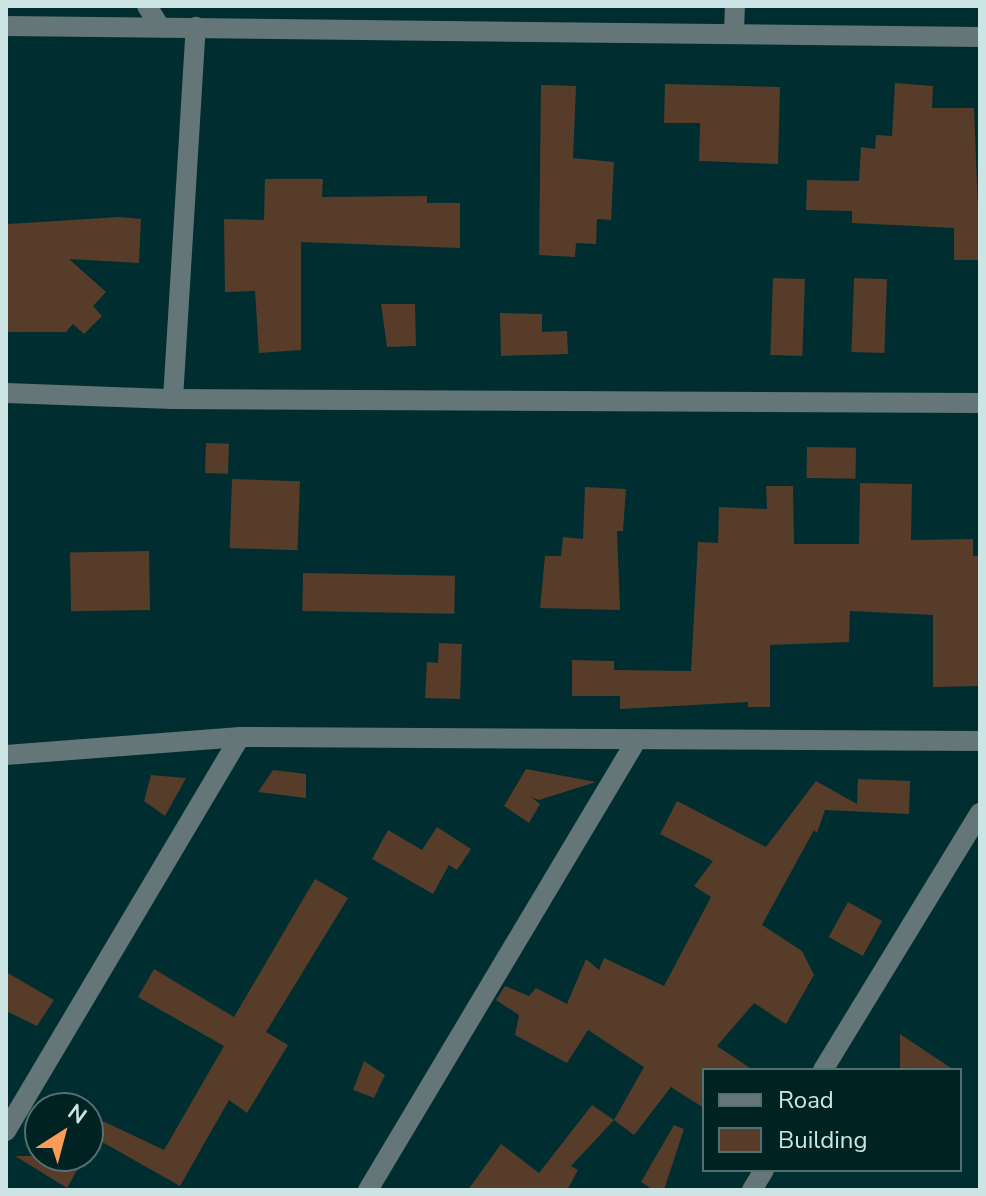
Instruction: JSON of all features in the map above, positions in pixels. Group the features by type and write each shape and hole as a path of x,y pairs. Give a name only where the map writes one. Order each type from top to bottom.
{"street":[{"path":"147,6 160,27"},
{"path":"734,32 735,6"},
{"path":"6,26 980,37"},
{"path":"173,399 196,27"},
{"path":"6,393 173,399 980,403"},
{"path":"6,1131 240,737"},
{"path":"6,755 240,737 980,741"},
{"path":"368,1190 636,741"},
{"path":"824,1068 980,813"},
{"path":"752,1190 763,1172"}],"building":[{"path":"895,83 933,86 932,108 974,108 980,260 954,260 954,228 852,223 852,211 806,210 807,180 859,181 861,147 875,149 876,135 892,136"},
{"path":"665,84 780,87 778,164 699,161 700,123 664,123"},
{"path":"541,85 576,86 573,158 614,162 611,220 597,219 596,244 576,243 575,257 539,255"},
{"path":"265,179 323,179 322,197 427,196 427,203 460,203 460,248 301,242 301,350 259,353 255,291 225,292 224,219 264,220"},
{"path":"119,217 141,219 139,263 69,259 106,292 93,306 102,316 84,334 73,324 66,332 6,332 8,224"},
{"path":"773,278 805,279 802,356 770,355"},
{"path":"854,278 887,279 884,353 851,352"},
{"path":"381,304 415,304 416,346 387,347"},
{"path":"500,313 542,314 542,332 567,331 568,354 501,356"},
{"path":"206,443 229,444 228,474 205,473"},
{"path":"807,447 856,448 855,479 806,478"},
{"path":"232,479 300,481 298,550 230,548"},
{"path":"860,483 912,484 911,540 973,539 973,556 980,556 980,686 933,687 933,615 850,611 849,642 770,645 770,707 748,707 748,702 620,709 620,696 572,696 572,660 614,661 614,670 691,671 698,542 718,543 719,507 767,509 766,486 793,486 794,544 859,544"},
{"path":"585,487 626,489 623,531 617,531 620,610 540,608 545,556 561,556 563,537 583,539"},
{"path":"149,551 150,610 71,611 70,552"},
{"path":"303,573 455,576 454,614 302,611"},
{"path":"439,643 462,644 460,699 425,698 427,662 438,663"},
{"path":"526,769 596,782 539,800 531,797 540,804 529,823 504,806"},
{"path":"273,770 306,774 306,798 258,792"},
{"path":"151,775 186,778 165,816 144,801"},
{"path":"858,779 910,781 909,814 825,810 817,833 814,830 762,925 802,951 814,975 786,1024 754,1003 717,1046 750,1068 702,1068 702,1107 671,1087 634,1135 614,1120 644,1067 588,1030 567,1063 515,1035 519,1015 496,1000 505,986 529,996 536,988 567,1004 586,959 599,970 604,958 664,986 711,897 694,886 713,861 660,834 677,801 766,847 816,781 857,804"},
{"path":"437,827 471,849 457,870 449,865 433,894 372,859 388,830 422,850"},
{"path":"315,879 348,898 266,1032 288,1045 247,1113 229,1100 180,1186 104,1143 104,1122 164,1150 224,1046 138,997 154,969 234,1017"},
{"path":"848,902 882,921 863,956 829,937"},
{"path":"6,972 54,1000 37,1026 6,1011"},
{"path":"900,1034 951,1068 900,1068"},
{"path":"364,1061 385,1075 374,1098 353,1090"},
{"path":"592,1105 614,1120 571,1166 578,1170 567,1190 468,1190 501,1144 539,1173"},
{"path":"674,1125 684,1129 664,1190 654,1190 641,1182"},
{"path":"41,1172 76,1172 67,1188"}]}
